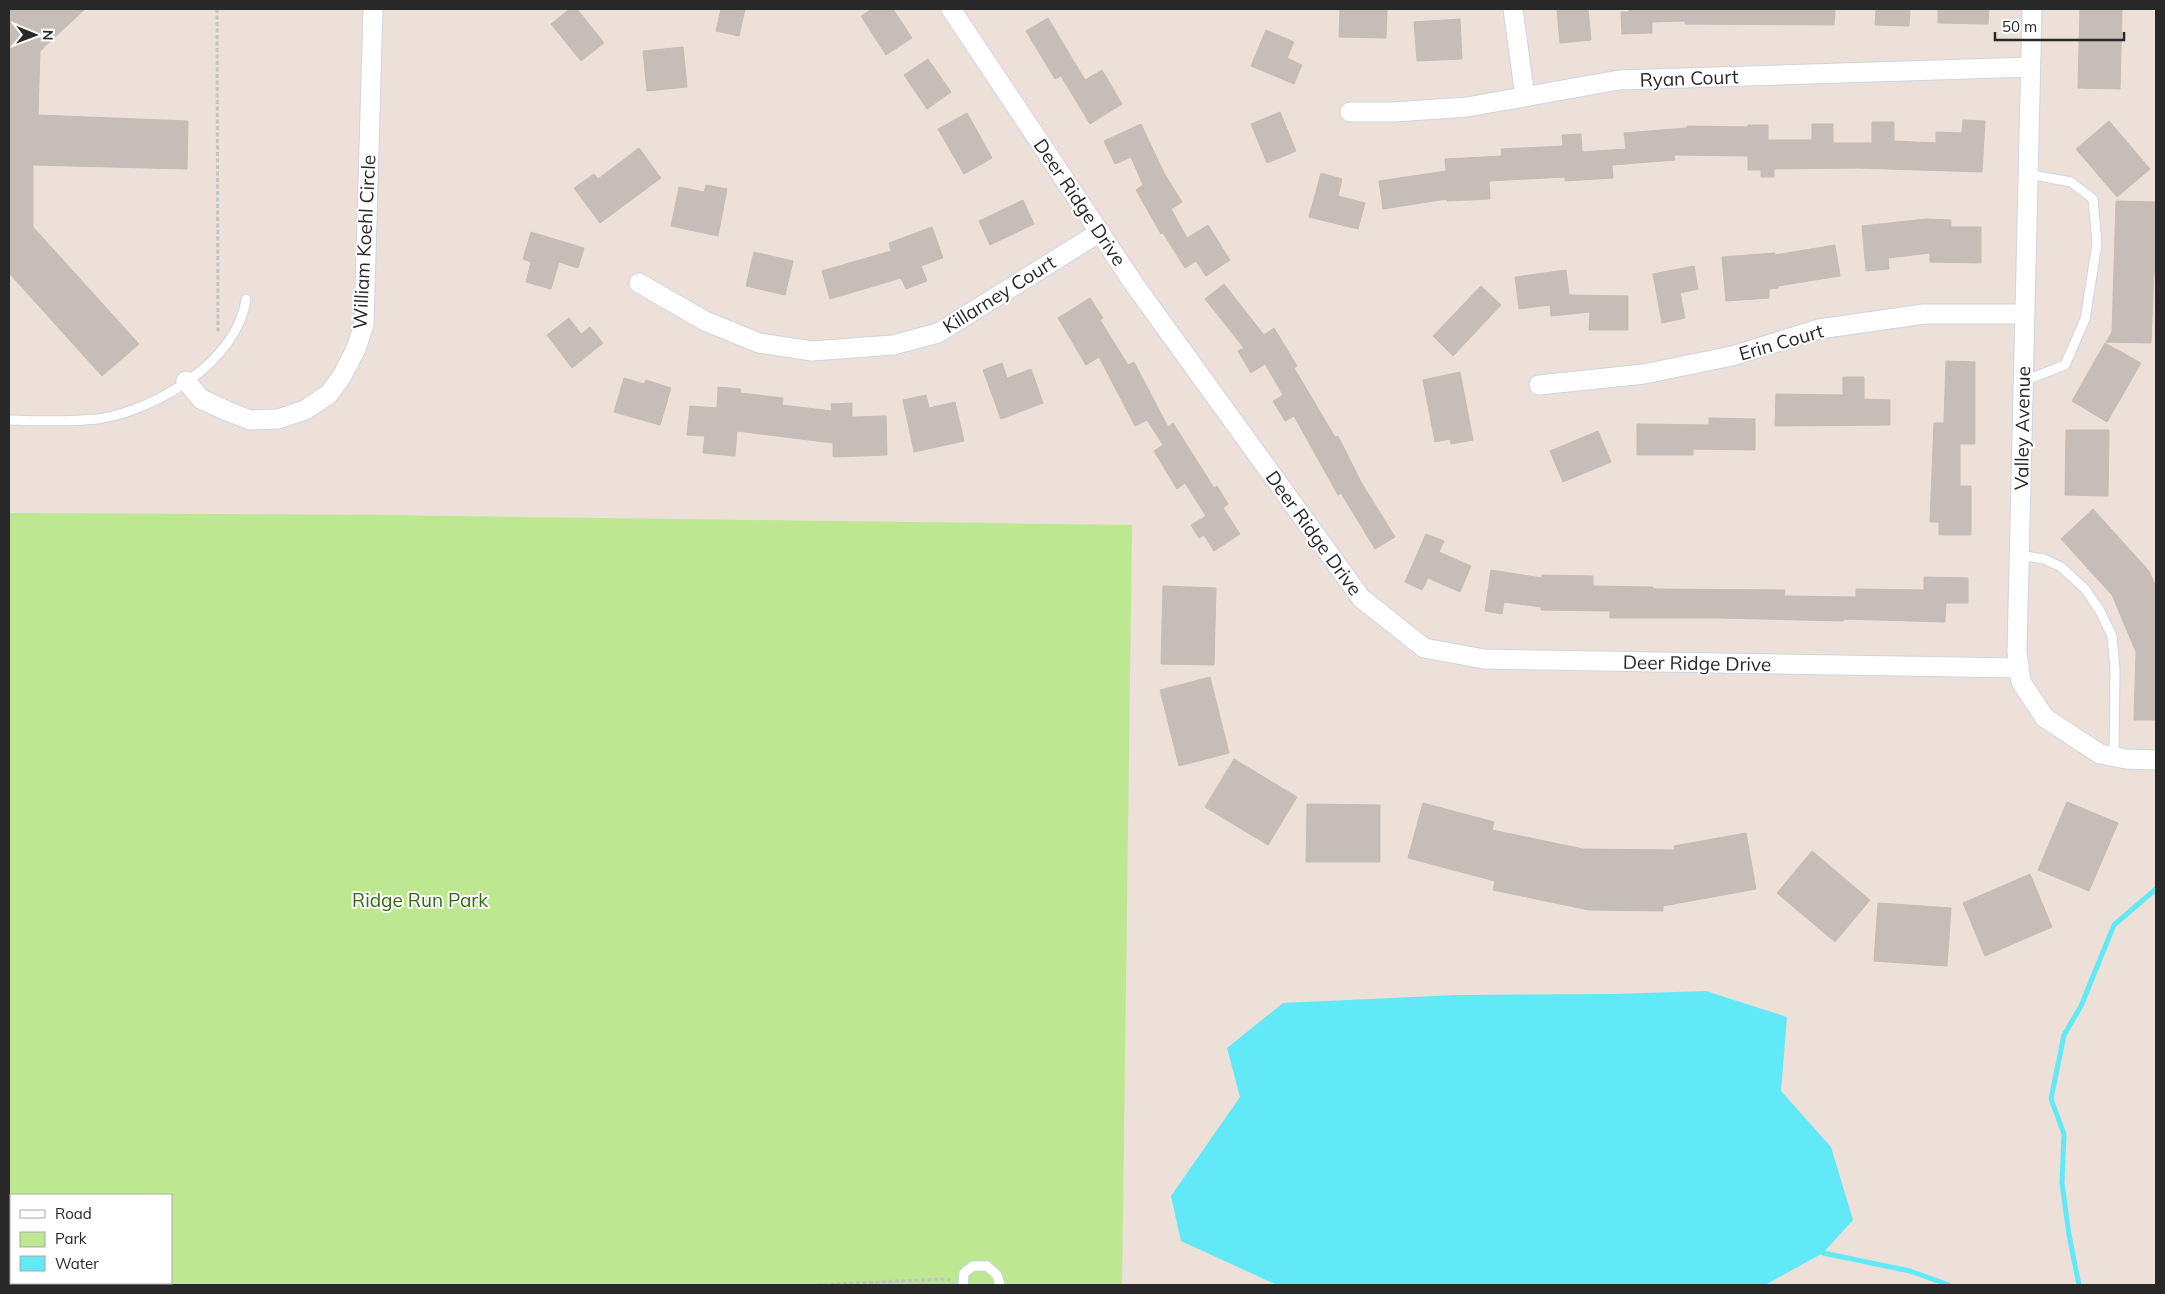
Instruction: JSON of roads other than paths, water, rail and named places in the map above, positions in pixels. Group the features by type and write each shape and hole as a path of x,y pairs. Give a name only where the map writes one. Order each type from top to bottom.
{"street":[{"name":"William Koehl Circle","path":"186,381 201,398 227,411 250,420 278,419 305,410 329,394 342,376 356,349 364,324 373,9"},
{"path":"1513,9 1525,97"},
{"name":"Valley Avenue","path":"2032,9 2017,652 2021,682 2045,718 2100,754 2126,759 2156,760"},
{"name":"Deer Ridge Drive","path":"960,12 1134,284 1361,598 1424,648 1484,659 2019,668"},
{"name":"Ryan Court","path":"1350,112 1394,112 1467,107 1619,80 2030,67"},
{"name":"Killarney Court","path":"639,283 705,321 759,343 812,351 892,345 938,333 1100,232"},
{"name":"Erin Court","path":"1539,385 1644,374 1732,356 1819,329 1924,314 2025,314"}],"lane":[{"path":"2023,381 2065,365 2085,320 2097,244 2093,198 2071,182 2028,174"},
{"path":"9,420 97,419 120,414 150,403 186,381 226,348 236,331 244,311 246,299"},
{"path":"2019,555 2044,559 2062,567 2084,589 2100,610 2112,636 2115,668 2114,757"},
{"path":"962,1284 964,1273 973,1266 987,1266 997,1275 1000,1285"}],"water":[{"path":"1706,991 1787,1017 1781,1091 1831,1147 1853,1220 1823,1253 1765,1285 1277,1285 1181,1241 1171,1196 1240,1097 1227,1048 1283,1003 1456,995 1613,994"}],"waterway":[{"path":"2079,1285 2069,1235 2062,1183 2064,1134 2051,1099 2064,1035 2081,1006 2114,925 2156,889"},
{"path":"1823,1253 1910,1271 1949,1285"}],"park label":[{"name":"Ridge Run Park","path":"420,900"}]}
